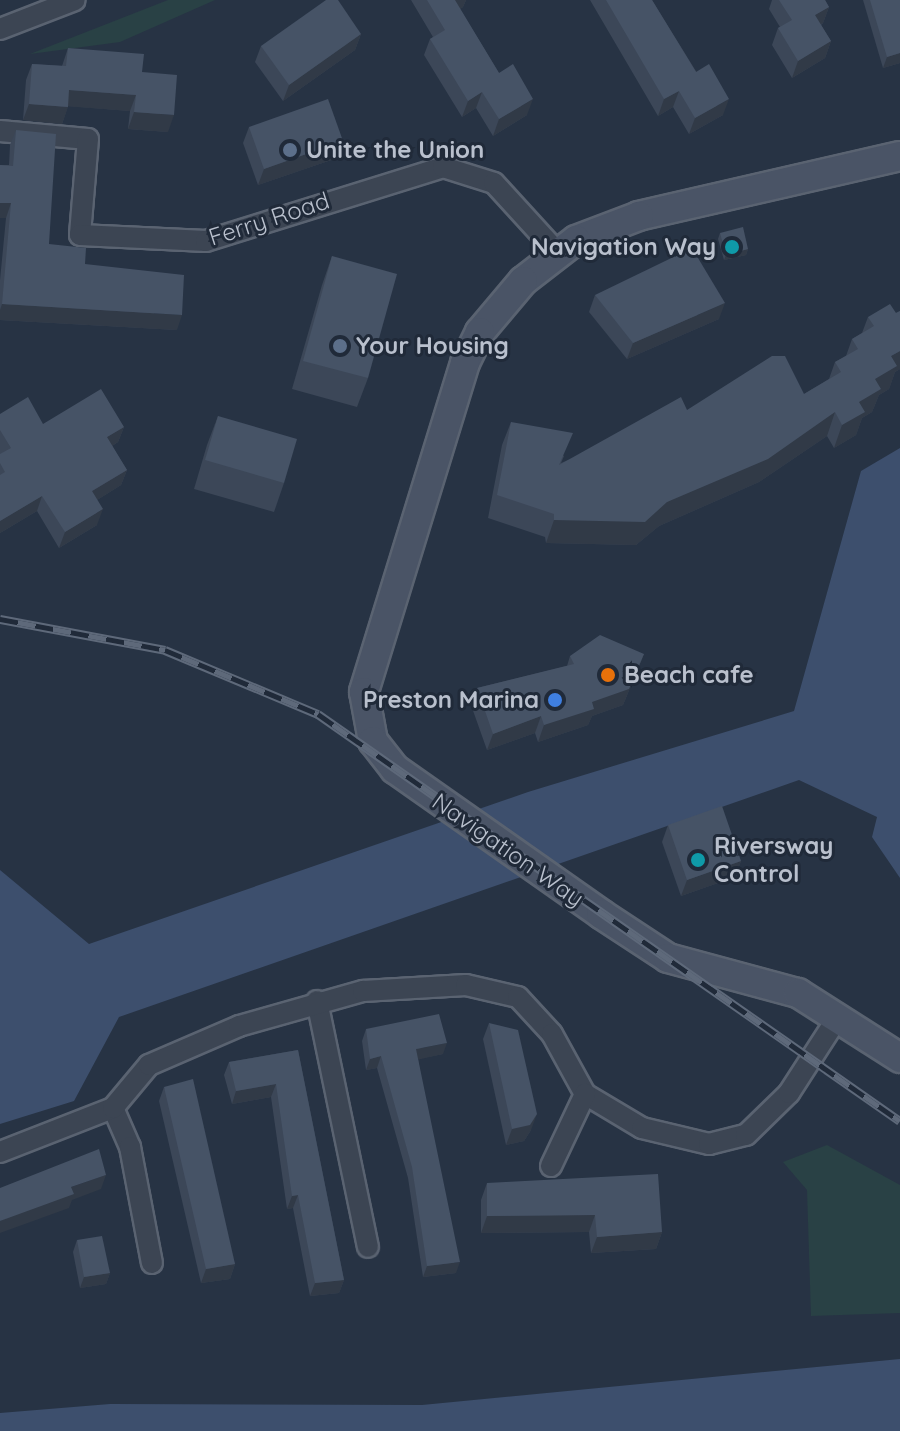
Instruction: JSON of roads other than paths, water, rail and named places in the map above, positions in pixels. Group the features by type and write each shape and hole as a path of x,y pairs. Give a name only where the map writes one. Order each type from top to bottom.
{"street":[{"path":"0,29 75,0"},
{"name":"Ferry Road","path":"0,131 88,139 80,235 206,241 443,167 494,183 557,252"},
{"name":"Navigation Way","path":"900,156 639,216 557,252 499,306 465,363 364,692 365,716 381,755 430,795 601,914 668,958 756,978 838,1017 900,1058"},
{"path":"0,1152 113,1108 149,1065 317,1001 415,986 493,986 518,997 552,1034 585,1094 642,1128 709,1144 746,1135 789,1093 838,1017"},
{"path":"317,1001 368,1247"},
{"path":"551,1166 585,1094"},
{"path":"113,1108 130,1147 152,1263"}],"water":[{"path":"900,448 900,878 872,837 877,817 799,780 119,1017 74,1101 0,1124 0,870 89,944 528,792 794,711 861,471"},
{"path":"900,1359 900,1431 0,1431 0,1413 110,1404 422,1405"}],"railway":[{"path":"0,619 165,650 318,714 900,1121"}],"place":[{"name":"Unite the Union","path":"290,150"},
{"name":"Navigation Way","path":"732,247"},
{"name":"Your Housing","path":"340,346"},
{"name":"Beach cafe","path":"608,675"},
{"name":"Preston Marina","path":"555,700"},
{"name":"Riversway Control","path":"698,860"}]}
